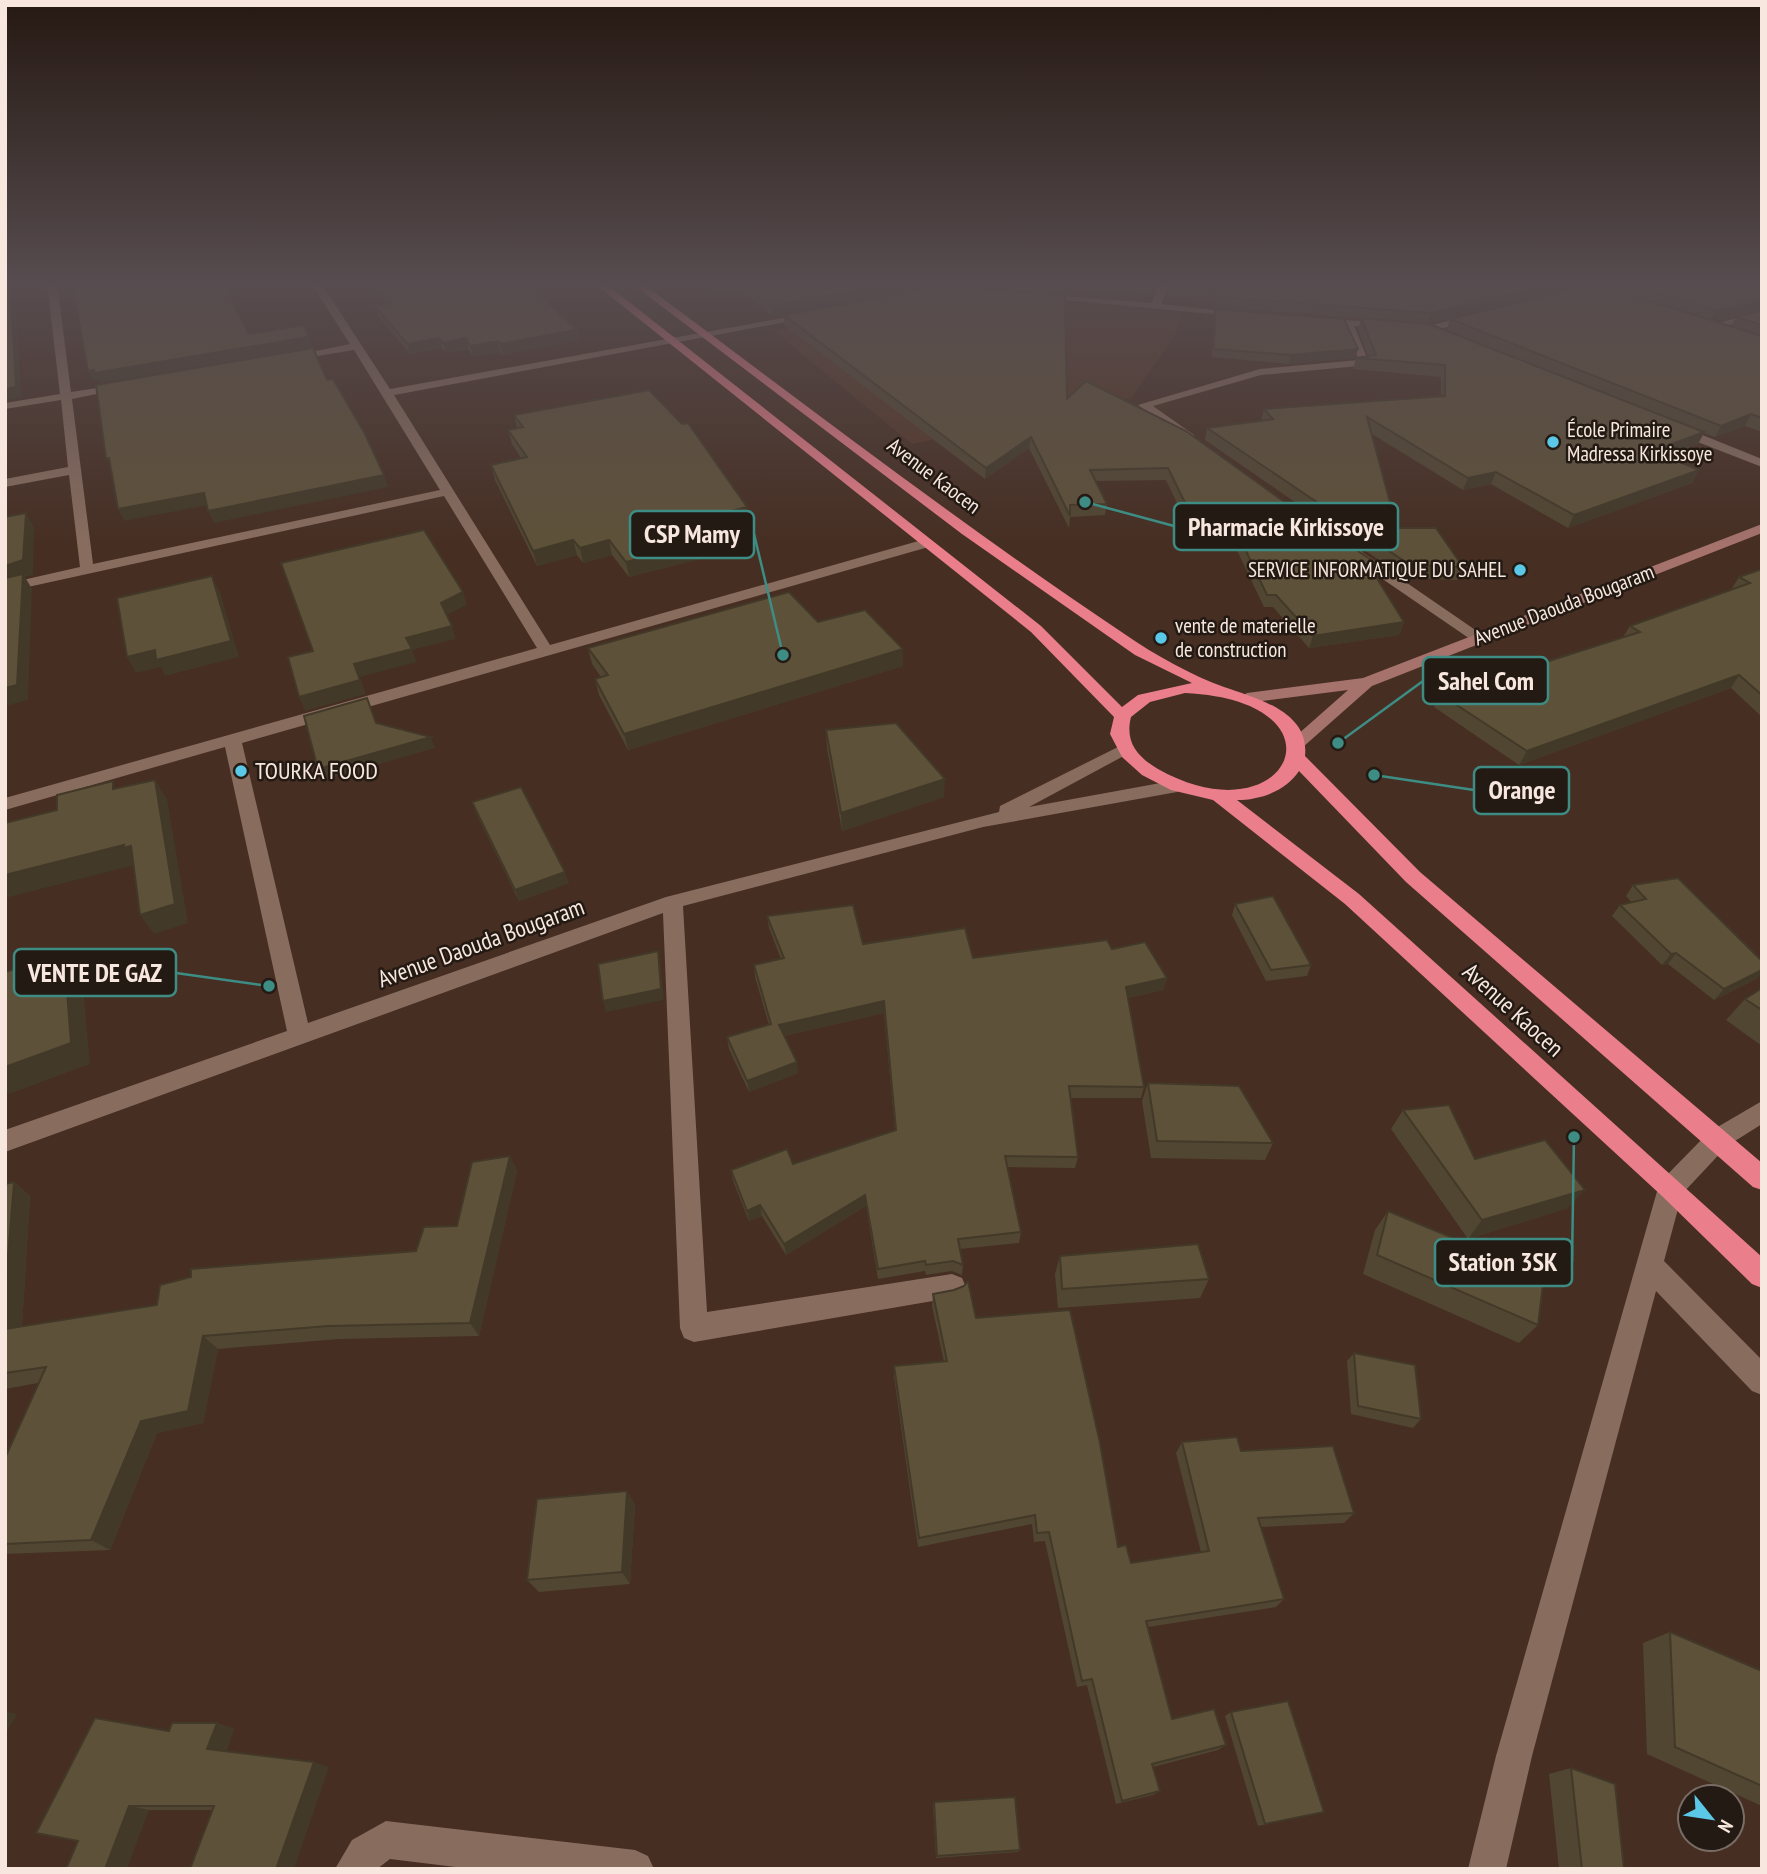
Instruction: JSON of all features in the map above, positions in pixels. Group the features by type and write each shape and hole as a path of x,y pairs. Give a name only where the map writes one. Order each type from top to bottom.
{"highway":[{"path":"709,370 1036,629 1122,716"},
{"name":"Avenue Kaocen","path":"752,370 1141,652 1216,690"},
{"path":"1185,688 1216,690 1247,698 1279,718 1297,751 1289,774 1272,786 1248,793 1219,795 1177,786 1139,768 1124,751 1118,733 1122,716 1136,701 1157,692 1185,688"},
{"name":"Avenue Kaocen","path":"1297,751 1413,877 1762,1179"},
{"name":"Avenue Kaocen","path":"1219,795 1352,899 1671,1188 1762,1275"}],"street":[{"path":"64,370 73,470 87,570"},
{"path":"372,370 546,651"},
{"path":"387,393 507,370"},
{"path":"1199,445 1144,405 1260,372 1278,370"},
{"path":"5,406 137,384"},
{"path":"1659,422 1762,463"},
{"path":"5,483 73,470"},
{"path":"5,588 447,492"},
{"name":"Avenue Daouda Bougaram","path":"1247,698 1366,683 1762,528"},
{"path":"5,803 927,543"},
{"path":"1341,544 1479,638"},
{"name":"Avenue Daouda Bougaram","path":"1297,751 1366,683"},
{"path":"232,739 300,1036"},
{"name":"Avenue Daouda Bougaram","path":"983,821 1124,751"},
{"name":"Avenue Daouda Bougaram","path":"5,1141 673,902 983,821 1177,786"},
{"path":"673,902 694,1328 952,1287"},
{"path":"1488,1869 1514,1756 1671,1188 1718,1139 1762,1111"},
{"path":"1649,1264 1762,1381"},
{"path":"354,1869 365,1853 386,1840 635,1869"}],"shaded area":[{"path":"822,370 1150,370 1131,398 912,444"}],"building":[{"path":"5,370 15,370 16,387 5,389"},
{"path":"181,370 323,370 327,380 333,379 364,432 384,475 208,511 204,493 118,509 109,458 106,459 96,385"},
{"path":"857,370 1066,370 1067,399 1086,381 1186,431 1283,501 1379,565 1368,564 1404,622 1313,636 1276,595 1267,595 1236,530 1199,531 1168,468 1090,470 1107,504 1070,505 1070,516 1031,437 986,468"},
{"path":"1445,370 1547,370 1704,432 1653,451 1699,470 1574,515 1496,472 1468,478 1367,417 1397,528 1436,528 1463,567 1410,565 1207,428 1273,419 1264,409 1445,396"},
{"path":"1580,370 1762,370 1762,418 1751,414 1721,426"},
{"path":"649,390 682,424 688,423 747,507 702,518 719,535 626,562 609,540 580,548 573,540 533,551 491,465 527,457 508,430 523,427 514,415"},
{"path":"26,513 23,560 5,566 5,517"},
{"path":"424,530 463,592 441,603 452,626 406,638 412,649 354,664 360,680 299,697 288,657 313,651 281,563"},
{"path":"1762,569 1762,695 1739,675 1527,751 1440,694 1537,659 1543,663 1640,632 1630,626 1750,583 1739,577"},
{"path":"23,574 17,685 5,688 5,578"},
{"path":"212,576 231,641 156,660 155,650 127,657 117,598"},
{"path":"789,592 818,622 865,610 903,649 624,734 595,679 608,675 588,648"},
{"path":"367,698 376,723 431,737 318,769 304,716"},
{"path":"896,723 945,779 841,813 826,730"},
{"path":"155,780 175,904 140,915 131,846 123,848 124,845 5,875 5,823 57,810 57,795 113,781 113,789"},
{"path":"521,787 565,872 515,890 472,802"},
{"path":"1678,878 1762,961 1762,970 1724,989 1676,953 1671,954 1620,905 1646,899 1633,885"},
{"path":"1273,896 1311,965 1271,970 1235,904"},
{"path":"853,905 863,944 965,928 973,958 1107,940 1112,949 1145,942 1167,978 1126,987 1144,1087 1069,1086 1078,1157 1005,1156 1021,1232 958,1239 963,1265 953,1261 926,1265 925,1261 878,1269 865,1195 784,1244 760,1205 747,1211 731,1170 787,1149 793,1164 896,1130 884,1001 779,1025 797,1062 747,1081 727,1037 771,1024 754,965 784,958 767,916"},
{"path":"658,951 661,989 603,1001 598,964"},
{"path":"64,954 71,1043 5,1067 5,972"},
{"path":"1762,988 1762,1010 1745,999"},
{"path":"1148,1083 1239,1086 1273,1143 1157,1141"},
{"path":"1449,1105 1475,1159 1545,1140 1585,1190 1482,1220 1403,1110"},
{"path":"510,1156 470,1323 328,1326 203,1336 188,1411 141,1421 91,1540 5,1544 5,1458 46,1367 5,1373 5,1329 157,1305 160,1285 191,1277 191,1269 416,1251 424,1227 457,1226 472,1162"},
{"path":"14,1182 5,1294 5,1184"},
{"path":"1388,1211 1544,1276 1538,1325 1377,1255"},
{"path":"1198,1244 1209,1279 1062,1289 1060,1256"},
{"path":"968,1281 976,1318 1070,1310 1100,1443 1118,1547 1126,1545 1131,1563 1209,1551 1182,1442 1237,1437 1241,1451 1333,1446 1354,1513 1258,1518 1284,1599 1146,1621 1172,1719 1214,1709 1226,1745 1152,1764 1160,1791 1122,1801 1092,1679 1082,1681 1049,1532 1037,1533 1035,1515 919,1538 894,1366 947,1361 933,1294 954,1290"},
{"path":"1354,1353 1415,1365 1421,1419 1358,1406"},
{"path":"627,1491 622,1572 527,1580 537,1499"},
{"path":"1670,1632 1762,1671 1762,1786 1675,1747"},
{"path":"1288,1701 1324,1812 1265,1824 1231,1712"},
{"path":"95,1718 169,1731 172,1723 217,1723 207,1749 314,1762 276,1869 190,1869 214,1806 129,1806 105,1869 66,1869 78,1841 36,1833"},
{"path":"1571,1768 1615,1784 1624,1869 1582,1869"},
{"path":"1015,1797 1020,1850 937,1856 934,1802"}],"place":[{"name":"École Primaire Madressa Kirkissoye","path":"1553,442"},
{"name":"Pharmacie Kirkissoye","path":"1085,502"},
{"name":"SERVICE INFORMATIQUE DU SAHEL","path":"1520,570"},
{"name":"vente de materielle de construction","path":"1161,638"},
{"name":"CSP Mamy","path":"783,655"},
{"name":"Sahel Com","path":"1338,743"},
{"name":"TOURKA FOOD","path":"241,771"},
{"name":"Orange","path":"1374,775"},
{"name":"VENTE DE GAZ","path":"269,986"},
{"name":"Station 3SK","path":"1574,1137"}]}
